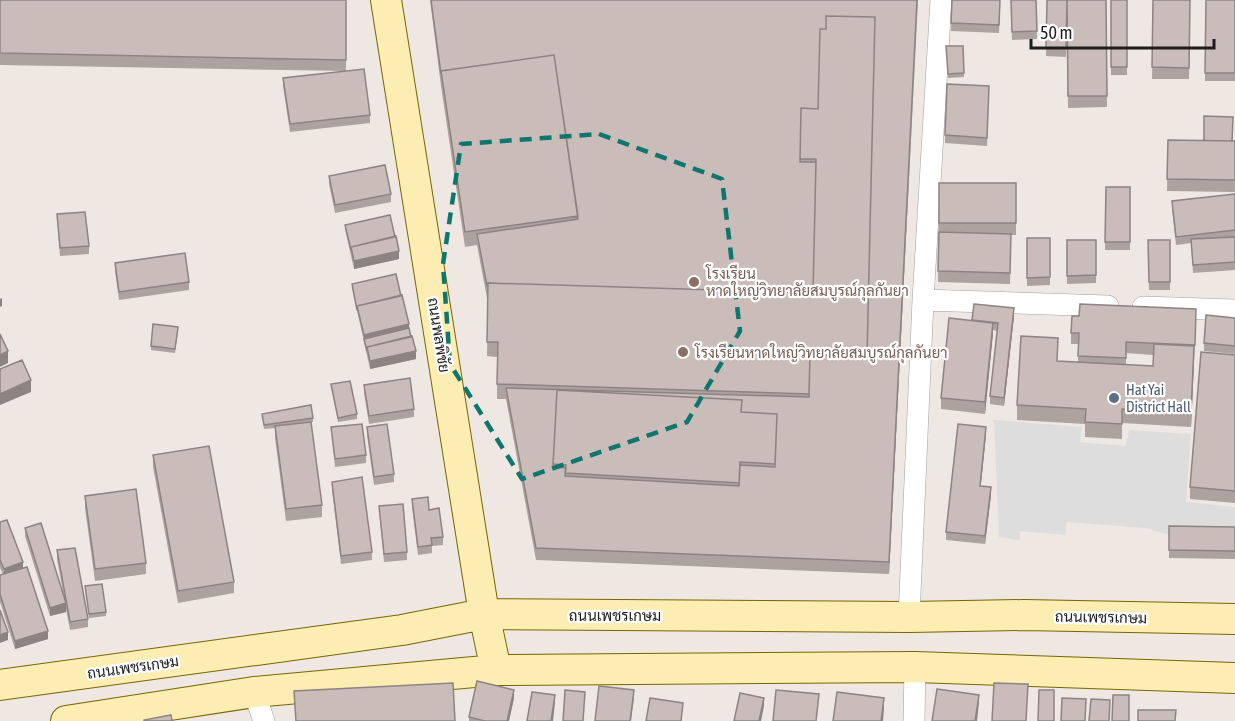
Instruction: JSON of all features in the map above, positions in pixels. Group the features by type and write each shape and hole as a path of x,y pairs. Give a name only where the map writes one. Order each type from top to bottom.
{"main road":[{"name":"ถนนพลพิชัย","path":"386,0 484,614 496,670"},
{"name":"ถนนเพชรเกษม","path":"0,686 402,630 484,614 909,617 1024,615 1235,619"},
{"path":"66,721 254,692 496,670 915,667 1235,678"}],"street":[{"path":"909,617 923,300 940,0"},
{"path":"923,300 1235,310"},
{"path":"914,721 915,667"},
{"path":"254,692 264,721"}],"highlighted area":[{"path":"599,134 722,179 740,331 687,422 522,479 450,364 443,264 461,144"}],"shaded area":[{"path":"994,420 1082,427 1080,442 1126,446 1129,430 1191,434 1186,502 1235,507 1235,535 1165,534 1146,528 1067,522 1065,535 1020,531 1020,540 999,537"}],"building":[{"path":"0,0 346,0 346,60 0,53"},
{"name":"โรงเรียน หาดใหญ่วิทยาลัยสมบูรณ์กุลกันยา","path":"431,0 917,0 889,562 536,548 506,388 809,397 810,355 867,357 875,17 826,16 826,29 820,29 818,109 801,108 800,162 816,162 813,293 488,283 487,286 477,234 578,219 554,55 441,71 441,74","holes":["557,390 742,400 741,412 777,414 775,467 740,465 739,486 565,476 566,468 553,467"]},
{"path":"952,0 1000,0 999,25 951,23"},
{"path":"1011,0 1036,0 1037,31 1012,32"},
{"path":"1047,0 1067,0 1066,48 1046,48"},
{"path":"1067,0 1106,0 1107,96 1068,96"},
{"path":"1111,0 1127,0 1127,67 1111,67"},
{"path":"1153,0 1190,0 1189,68 1152,67"},
{"path":"1206,0 1235,0 1235,73 1205,73"},
{"path":"826,16 875,17 867,354 810,352 809,394 497,384 498,342 487,342 488,283 813,293 816,159 800,159 801,108 818,109 820,29 826,29"},
{"path":"946,46 963,46 964,73 948,74"},
{"path":"554,55 578,216 465,232 441,71"},
{"path":"364,69 370,115 290,124 283,78"},
{"path":"947,84 989,86 987,138 945,135"},
{"path":"1204,116 1233,117 1232,141 1204,141"},
{"path":"1168,140 1235,141 1235,180 1167,179"},
{"path":"385,165 391,194 335,205 329,176"},
{"path":"939,183 1016,183 1016,223 939,223"},
{"path":"1106,187 1130,187 1130,242 1105,242"},
{"path":"1235,194 1235,230 1176,237 1172,201"},
{"path":"85,212 89,246 60,248 57,214"},
{"path":"390,215 395,237 351,247 351,250 345,225"},
{"path":"939,232 1011,234 1010,273 938,271"},
{"path":"396,236 399,251 354,261 351,247"},
{"path":"1235,237 1235,262 1193,265 1191,239"},
{"path":"1027,238 1050,238 1050,277 1027,278"},
{"path":"1067,240 1096,240 1096,275 1067,276"},
{"path":"1148,240 1170,240 1170,282 1149,282"},
{"path":"185,253 189,282 119,292 115,263"},
{"path":"396,274 401,296 357,306 357,310 352,284"},
{"path":"402,295 409,324 364,335 357,306"},
{"path":"974,304 1014,308 1004,398 990,396 998,323 972,320"},
{"path":"1080,304 1196,309 1195,345 1126,342 1126,358 1078,356 1079,333 1071,333 1072,316 1079,316"},
{"path":"1206,315 1235,318 1235,346 1204,343"},
{"path":"949,318 993,323 985,402 941,398"},
{"path":"153,324 178,327 175,349 151,346"},
{"path":"409,328 411,337 367,347 367,351 364,339"},
{"path":"0,334 8,351 0,355"},
{"path":"412,336 416,351 370,361 367,347"},
{"path":"1021,336 1058,338 1057,361 1153,366 1154,344 1194,346 1191,412 1122,409 1122,424 1085,422 1086,409 1017,405"},
{"path":"1201,352 1235,355 1235,491 1190,487"},
{"path":"22,360 31,380 0,394 0,369"},
{"path":"410,378 414,409 369,416 364,385"},
{"path":"350,381 357,414 338,418 331,384"},
{"path":"557,390 742,400 741,412 777,414 775,464 740,462 739,483 565,473 566,465 553,464"},
{"path":"311,405 313,418 264,425 262,414"},
{"path":"311,422 322,505 286,509 275,426"},
{"path":"362,424 366,455 335,459 331,427"},
{"path":"387,424 394,474 374,477 367,427"},
{"path":"958,424 986,427 980,486 991,487 985,536 946,532"},
{"path":"209,446 234,582 178,591 153,455"},
{"path":"362,477 372,552 341,556 332,482"},
{"path":"136,489 146,563 95,569 85,496"},
{"path":"428,497 429,510 439,508 443,537 431,538 432,545 418,547 412,499"},
{"path":"403,504 407,552 384,554 379,506"},
{"path":"7,520 23,562 4,569 0,560 0,522"},
{"path":"41,523 66,603 50,608 25,528"},
{"path":"1169,526 1235,527 1235,551 1169,550"},
{"path":"75,548 88,619 70,622 57,550"},
{"path":"27,567 48,631 15,641 0,594 0,575"},
{"path":"102,584 106,612 89,614 85,586"},
{"path":"0,610 8,632 0,635"},
{"path":"477,681 514,690 507,721 485,721 469,717"},
{"path":"453,683 455,721 296,721 294,691"},
{"path":"994,683 1028,684 1026,721 992,721"},
{"path":"599,686 634,690 630,721 595,721"},
{"path":"937,689 979,695 975,721 932,721"},
{"path":"565,690 585,692 583,721 563,721"},
{"path":"776,690 819,694 816,721 773,721"},
{"path":"1039,690 1054,690 1054,721 1038,721"},
{"path":"532,692 555,695 551,721 527,721"},
{"path":"837,692 884,698 881,721 833,721"},
{"path":"740,693 764,698 759,721 734,721"},
{"path":"1113,695 1129,695 1129,721 1112,721"},
{"path":"650,698 683,703 681,721 646,721"},
{"path":"1062,698 1086,699 1085,721 1061,721"},
{"path":"1091,699 1110,700 1109,721 1089,721"},
{"path":"1138,710 1176,710 1175,721 1138,721"},
{"path":"171,715 172,721 144,721 144,720"}],"place":[{"name":"โรงเรียน หาดใหญ่วิทยาลัยสมบูรณ์กุลกันยา","path":"694,282"},
{"name":"โรงเรียนหาดใหญ่วิทยาลัยสมบูรณ์กุลกันยา","path":"683,352"},
{"name":"Hat Yai District Hall","path":"1114,398"}]}
